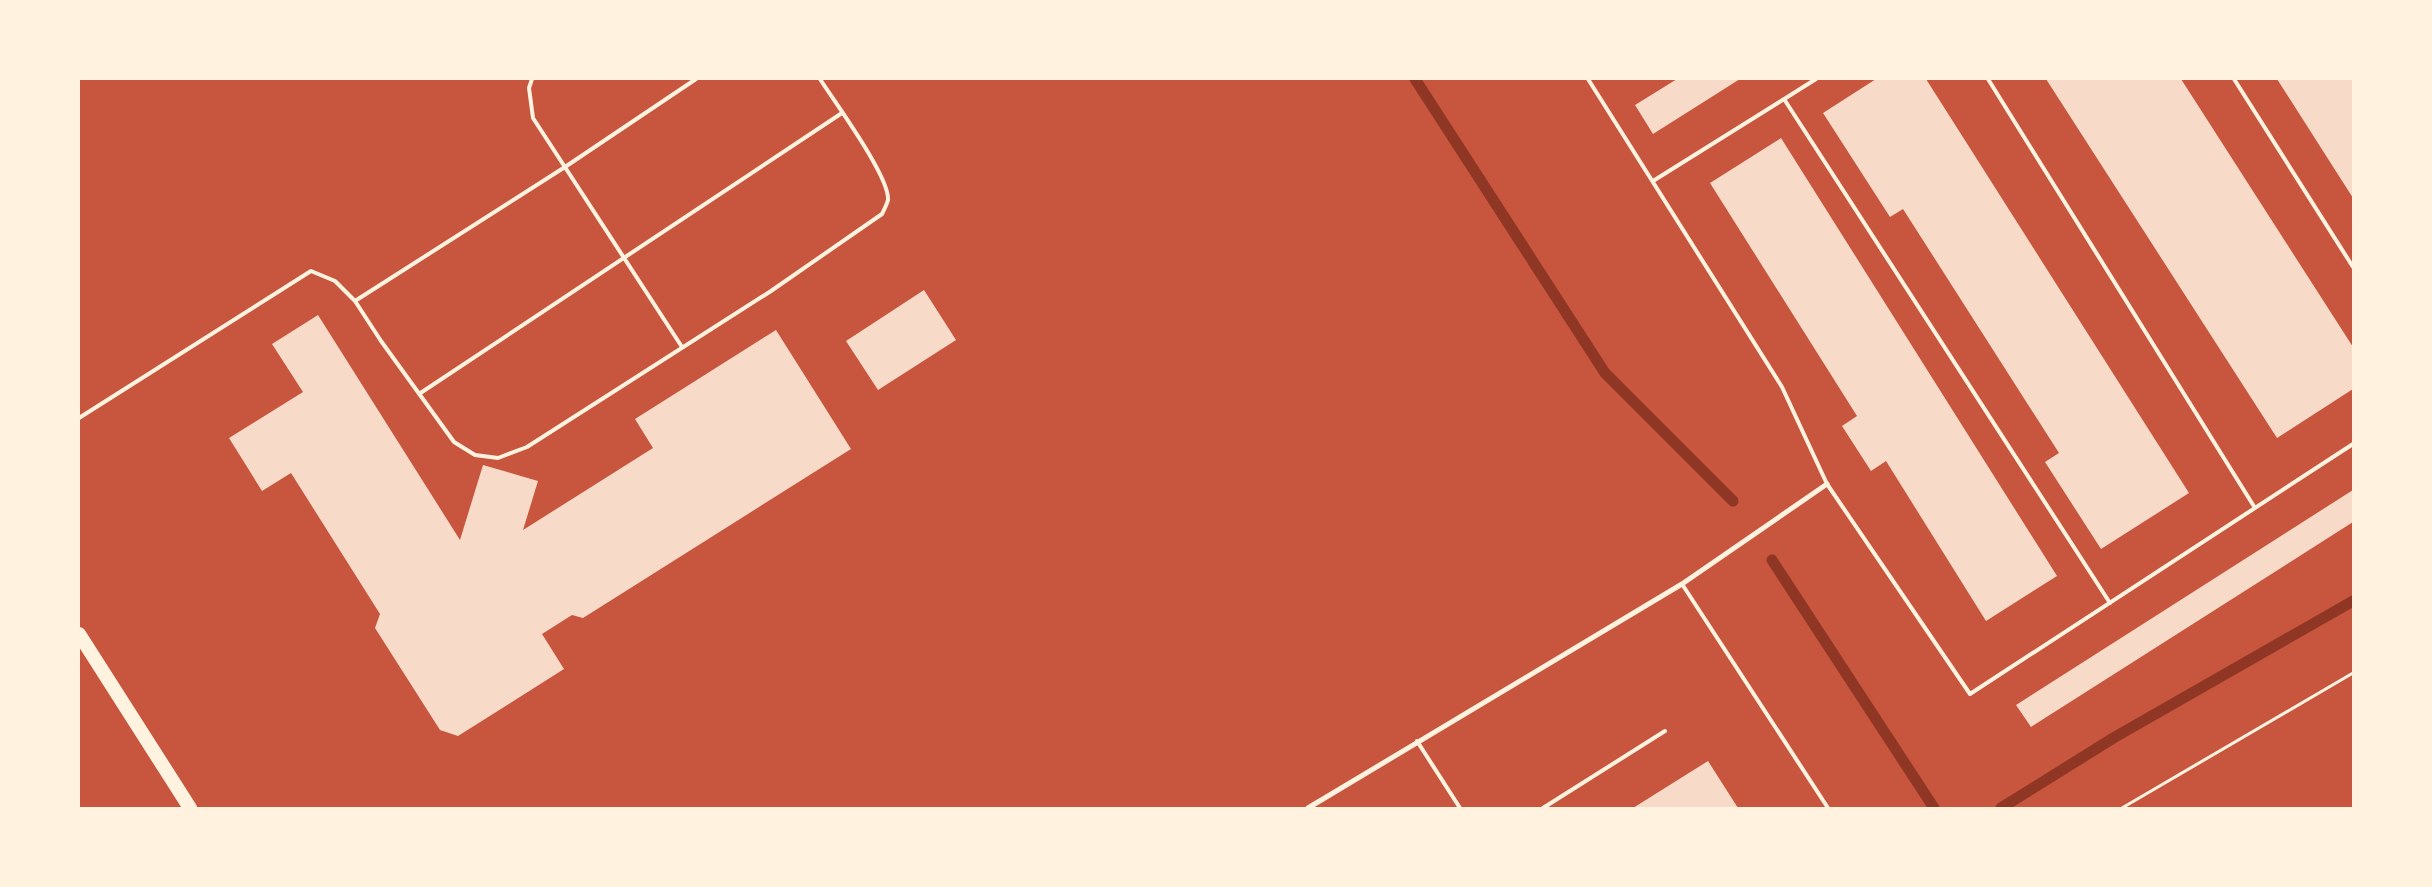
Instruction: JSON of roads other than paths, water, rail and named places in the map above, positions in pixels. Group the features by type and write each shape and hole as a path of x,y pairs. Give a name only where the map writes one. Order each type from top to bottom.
{"highway":[{"path":"79,634 190,808"}],"street":[{"path":"1308,808 1682,584 1828,484"}],"lane":[{"path":"532,79 529,88 534,118 682,347"},
{"path":"355,301 565,167 696,79"},
{"path":"79,418 311,271 335,281 355,301 418,394 454,442 475,455 498,458 526,447 771,290 882,214 888,199 882,180 872,160 820,79"},
{"path":"1588,79 1782,387 1828,484 1970,694 2353,444"},
{"path":"1653,181 1816,79"},
{"path":"1988,79 2255,508"},
{"path":"2234,79 2353,267"},
{"path":"1784,98 2110,603"},
{"path":"418,394 842,113"},
{"path":"1682,584 1828,808"},
{"path":"1543,808 1665,731"},
{"path":"1417,741 1460,808"}],"waterway":[{"path":"1415,79 1605,373 1733,501"},
{"path":"1772,560 1934,808"},
{"path":"2001,808 2115,737 2353,601"}]}
